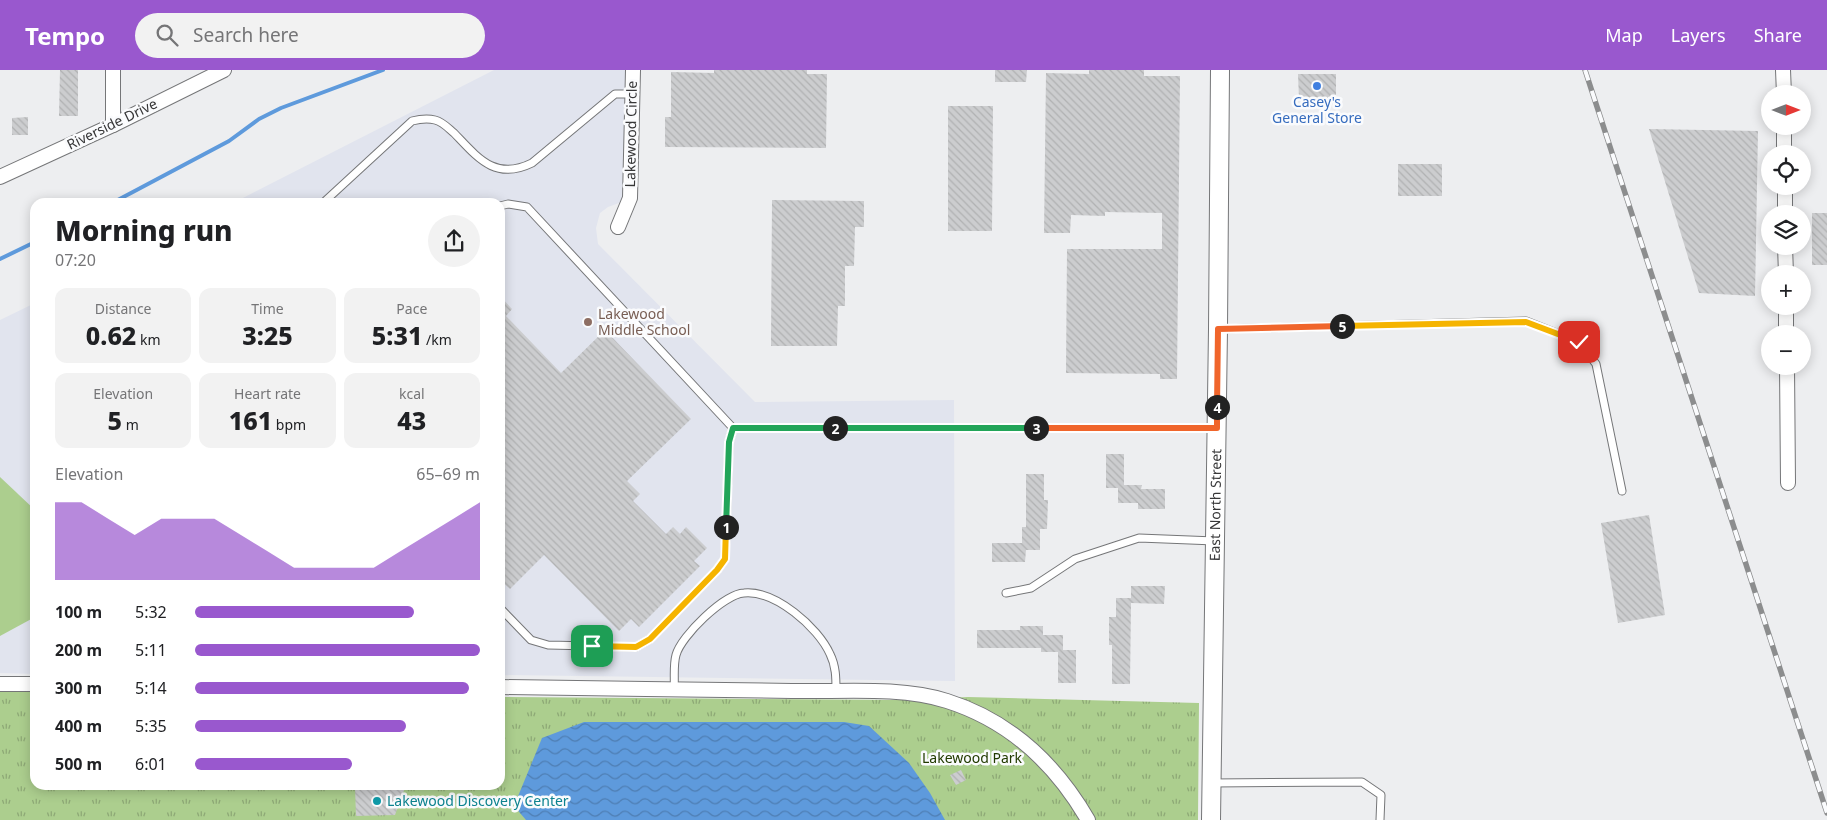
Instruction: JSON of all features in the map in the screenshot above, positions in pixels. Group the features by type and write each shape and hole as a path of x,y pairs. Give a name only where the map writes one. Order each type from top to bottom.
{"street":[{"path":"113,70 113,125"},
{"name":"Riverside Drive","path":"0,177 113,125 224,70"},
{"name":"Lakewood Circle","path":"618,227 630,198 633,70"},
{"name":"East North Street","path":"1210,820 1217,428 1220,70"},
{"path":"1784,70 1784,85"},
{"path":"1787,375 1788,483"},
{"path":"0,684 30,684"},
{"path":"505,688 881,691 945,700 978,713 1029,746 1073,794 1088,820"}],"lane":[{"path":"328,198 412,121 424,118 436,120 446,125 480,160 492,168 509,170 522,168 532,163 615,94 632,94"},
{"path":"505,205 526,207 733,428 1217,428"},
{"path":"1218,329 1526,322 1579,342 1596,364 1622,490"},
{"path":"505,613 531,640 548,645 636,647 650,639 717,570 725,559 729,442 733,428"},
{"path":"1006,593 1031,588 1075,559 1139,538 1215,541"},
{"path":"674,690 676,656 684,638 721,603 743,593 769,597 789,607 814,630 830,652 836,670 836,691"},
{"path":"1212,783 1362,782 1381,794 1380,820"}],"shaded area":[{"name":"Lakewood Middle School","path":"494,70 628,70 625,193 619,203 608,207 600,213 596,228 598,244 755,402 954,400 955,681 505,675 505,198 243,198"},
{"path":"30,305 30,674 0,673 0,320"}],"green space":[{"path":"0,477 30,505 30,620 0,636"},
{"name":"Lakewood Park","path":"0,692 30,692 30,790 505,790 505,697 902,700 968,697 1199,703 1198,820 0,820"}],"water":[{"path":"584,722 844,722 869,726 909,763 930,793 945,820 526,820 514,806 542,738"}],"building":[{"path":"60,70 78,70 78,116 59,116"},
{"path":"714,70 807,70 807,74 827,74 826,148 665,147 665,117 671,117 671,72 714,73"},
{"path":"995,70 1027,70 1026,82 995,82"},
{"path":"1089,70 1144,70 1144,76 1180,76 1177,379 1160,379 1160,374 1066,373 1067,249 1162,249 1162,213 1105,212 1105,216 1071,215 1070,233 1044,233 1046,73 1089,74"},
{"name":"Casey's General Store","path":"1298,74 1336,74 1336,98 1299,99"},
{"path":"948,106 993,106 992,231 948,231"},
{"path":"28,117 28,135 12,135 12,118"},
{"path":"1649,129 1758,131 1755,296 1699,293"},
{"path":"1398,164 1442,164 1442,196 1398,196"},
{"path":"772,200 864,201 864,227 855,227 854,266 845,266 845,306 838,306 837,346 771,346"},
{"path":"1812,213 1827,213 1827,265 1812,265"},
{"path":"505,301 512,309 506,316 561,373 605,330 691,419 627,481 640,494 633,501 666,534 673,527 680,534 686,527 707,548 694,561 700,566 639,627 631,619 619,631 544,555 510,589 505,584"},
{"path":"1106,454 1124,454 1124,485 1142,485 1141,489 1165,489 1165,509 1138,509 1138,503 1118,503 1118,488 1106,488"},
{"path":"1026,474 1044,474 1044,500 1048,500 1047,529 1040,529 1040,550 1026,550 1025,562 992,562 992,543 1022,543 1022,527 1026,527"},
{"path":"1649,515 1665,615 1618,623 1601,523"},
{"path":"1131,586 1165,586 1164,604 1131,603 1130,684 1112,684 1112,645 1109,645 1109,617 1116,617 1116,598 1131,598"},
{"path":"1020,626 1043,626 1043,635 1063,635 1063,650 1076,650 1076,683 1058,683 1058,652 1041,652 1041,648 977,648 977,630 1020,630"},
{"path":"961,770 966,780 956,785 950,775"},
{"name":"Lakewood Discovery Center","path":"355,790 404,790 395,815 356,816"}],"waterway":[{"path":"122,198 229,141 259,119 281,108 383,70"},
{"path":"0,259 30,244"}],"railway":[{"path":"1585,70 1827,813"}],"place":[{"name":"Casey's General Store","path":"1317,86"},
{"name":"Lakewood Middle School","path":"588,322"},
{"name":"Lakewood Discovery Center","path":"377,801"}],"route":[{"path":"592,646 636,647 650,639 717,570 725,559 729,442 733,428 1217,428 1218,329 1526,322 1579,342"}]}
